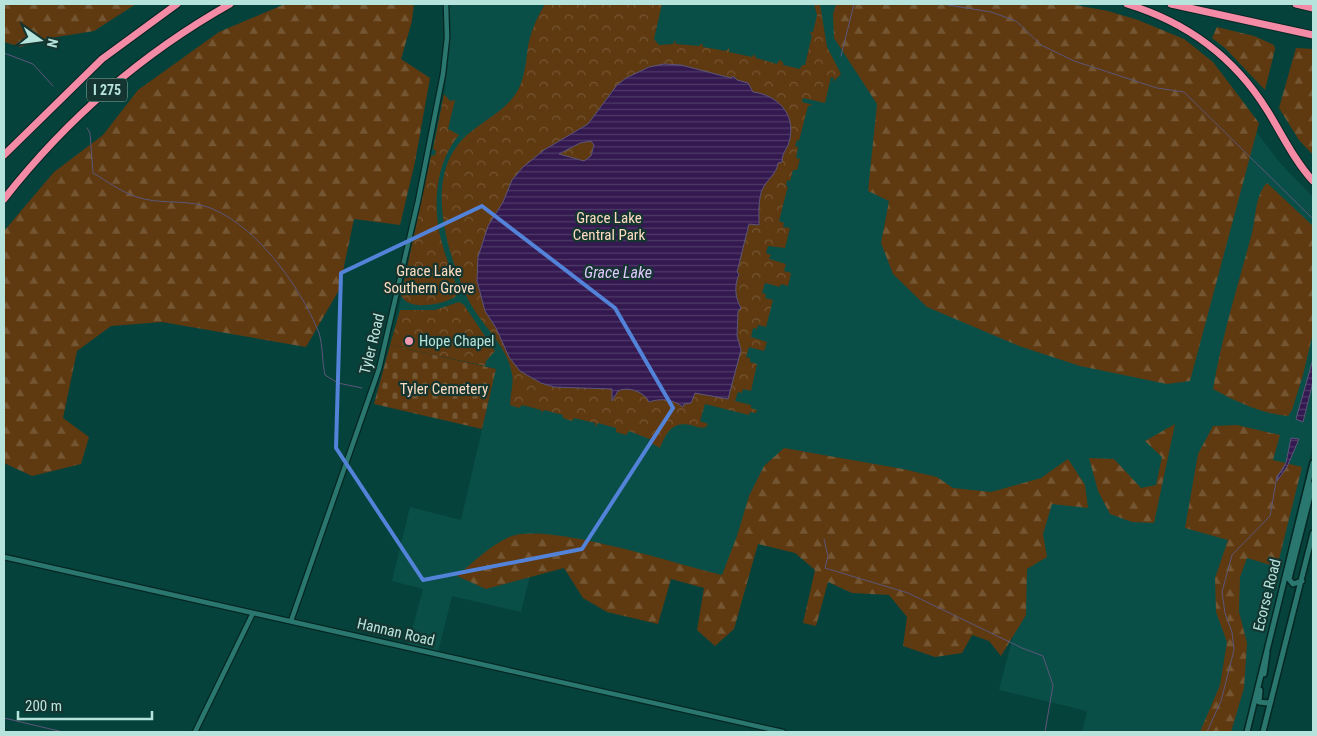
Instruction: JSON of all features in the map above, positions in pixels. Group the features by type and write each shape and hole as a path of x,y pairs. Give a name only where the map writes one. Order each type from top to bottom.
{"highway":[{"name":"I 275","path":"4,155 102,59 177,4"},
{"name":"I 275","path":"4,199 53,142 117,82 178,36 230,4"},
{"path":"1127,4 1158,14 1182,27 1223,57 1256,94 1300,164 1313,181"},
{"path":"1171,4 1313,35"},
{"path":"1296,4 1313,8"}],"main road":[{"name":"Ecorse Road","path":"1247,732 1313,464"},
{"path":"1302,581 1293,584 1289,579 1313,484"},
{"name":"Ecorse Road","path":"1263,732 1313,533"},
{"path":"1266,650 1268,658 1258,699 1265,703 1271,701"}],"street":[{"name":"Tyler Road","path":"291,621 379,369 418,201 443,74 446,4"},
{"name":"Hannan Road","path":"4,557 783,732"},
{"path":"195,732 254,613"}],"highlighted area":[{"path":"482,206 615,308 673,408 582,549 423,580 336,448 341,273"}],"shaded area":[{"path":"449,4 1060,4 1199,56 1280,163 1313,197 1313,444 1245,732 1082,732 1087,711 999,690 1023,597 745,523 730,582 540,535 521,612 452,596 438,652 408,645 423,589 392,581 410,507 461,520 496,369 485,366 462,336 396,322 445,89 451,26"}],"green space":[{"path":"4,4 136,4 94,31 38,40 21,47 4,42"},
{"path":"285,4 414,4 412,21 401,59 430,78 415,162 400,225 354,219 339,290 306,347 162,322 111,326 77,351 63,418 89,437 81,464 32,476 4,463 4,231 54,172 103,135 138,90 219,32"},
{"name":"Grace Lake","path":"545,4 662,4 654,39 659,45 673,44 675,40 676,44 699,46 702,43 703,47 726,51 729,48 729,52 752,57 754,54 756,58 777,64 779,60 783,62 783,65 800,69 802,65 805,65 812,35 809,33 813,32 817,15 814,4 820,4 827,47 841,74 833,82 834,78 831,77 825,103 803,98 802,102 813,105 808,106 799,141 797,140 795,146 798,147 796,158 800,159 797,170 793,170 790,181 787,180 786,186 788,186 779,221 784,223 783,227 790,228 785,248 768,246 766,253 771,255 769,259 786,264 784,271 791,273 788,286 781,284 780,287 765,283 762,293 766,294 765,298 773,300 766,327 758,325 757,329 753,328 751,337 767,342 764,351 749,347 746,357 750,358 750,362 757,364 751,391 743,389 742,393 738,392 735,401 751,405 751,408 757,410 756,413 750,412 749,415 705,404 700,421 708,424 706,427 701,428 684,424 674,427 667,433 660,448 651,443 652,440 629,431 626,435 616,432 616,428 598,423 596,427 595,423 574,418 572,421 563,418 563,415 544,410 542,413 541,410 522,405 519,408 510,405 512,374 509,363 498,342 470,304 458,275 446,234 442,212 442,190 445,170 454,151 467,135 507,104 518,90 524,74 531,35"},
{"path":"836,4 1070,4 1108,11 1138,20 1184,39 1213,62 1259,123 1190,381 1167,384 1080,366 1019,346 927,307 893,274 881,243 889,201 868,191 877,104 834,38 833,14"},
{"path":"1217,27 1254,36 1274,45 1275,49 1265,90 1225,48 1212,38"},
{"path":"1296,48 1313,49 1313,155 1299,140 1279,108"},
{"name":"Grace Lake Southern Grove","path":"444,94 450,101 455,100 448,129 459,135 451,146 440,173 437,216 444,249 458,292 455,297 442,302 419,305 406,301 401,296 431,156 435,155 436,151 433,149"},
{"path":"1267,183 1313,226 1313,333 1303,375 1292,410 1288,416 1259,410 1213,389 1226,330 1252,233 1258,200"},
{"path":"459,302 464,305 495,351 486,361 485,366 390,345 400,310 435,310"},
{"name":"Tyler Cemetery","path":"390,345 496,369 482,429 374,404"},
{"path":"1175,424 1154,523 1132,522 1110,514 1098,491 1089,458 1114,459 1141,488 1156,485 1162,457 1145,441"},
{"path":"1237,425 1280,435 1273,460 1302,467 1277,567 1247,558 1240,577 1239,612 1247,643 1244,688 1231,732 1200,732 1220,685 1227,642 1216,612 1215,578 1228,540 1185,528 1198,454 1213,426"},
{"path":"784,448 903,469 937,477 953,488 991,492 1041,478 1068,459 1085,485 1088,508 1052,504 1043,534 1047,557 1027,569 1026,615 1001,656 989,641 972,635 962,653 935,657 903,646 907,617 889,595 852,593 828,582 816,626 803,623 815,570 795,553 758,544 734,629 715,646 697,630 704,588 671,579 658,624 607,612 583,598 564,568 486,589 457,576 495,545 509,537 527,534 581,539 722,575 737,536 749,496 764,466"}],"water":[{"name":"Grace Lake","path":"664,64 681,65 731,78 733,76 737,80 748,83 753,92 769,97 782,106 790,120 791,129 782,162 778,163 776,170 762,190 759,203 759,225 749,224 737,272 739,274 736,292 741,308 738,311 737,336 741,350 728,399 695,393 691,403 684,404 683,407 675,402 666,400 649,402 644,395 626,389 618,391 612,401 612,389 554,387 541,383 520,371 509,357 496,328 485,311 477,281 478,257 488,226 503,202 512,180 523,167 544,150 588,124 617,85 626,78 649,67","holes":["591,141 594,145 591,156 584,161 559,154 580,143"]},
{"path":"1313,359 1313,382 1303,422 1296,419"},
{"path":"1291,438 1299,439 1287,467 1277,481 1286,463"}],"waterway":[{"path":"841,56 854,4"},
{"path":"942,4 991,12 1016,21 1041,45 1074,61 1157,88 1184,92 1313,219"},
{"path":"4,53 33,64 53,86"},
{"path":"87,128 90,133 93,173 137,197 201,205 220,212 256,239 287,276 311,315 319,333 325,375 338,383 362,388"},
{"path":"1207,732 1221,701 1234,650 1232,632 1225,613 1222,592 1232,555 1270,516 1277,476 1284,468"},
{"path":"824,539 828,556 825,568 908,593 1022,648 1043,656 1053,685 1045,732"},
{"path":"4,718 63,732"}],"place":[{"name":"Hope Chapel","path":"409,341"}],"park label":[{"name":"Grace Lake Central Park","path":"609,226"}]}
